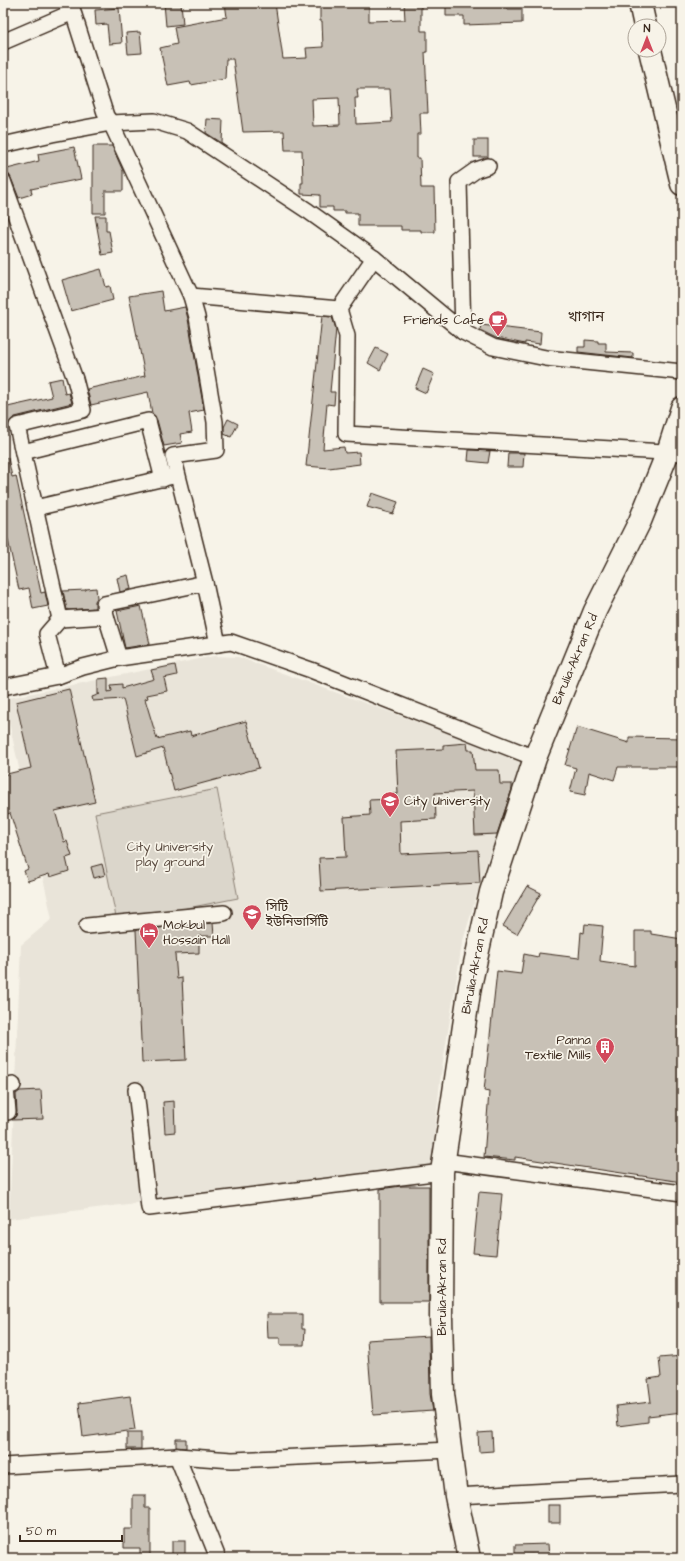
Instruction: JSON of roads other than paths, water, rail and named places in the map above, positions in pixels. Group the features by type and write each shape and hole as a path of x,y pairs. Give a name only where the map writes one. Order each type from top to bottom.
{"highway":[{"path":"640,3 643,18"},
{"path":"652,58 682,184"},
{"name":"Birulia-Akran Rd","path":"469,1558 456,1496 443,1394 441,1317 443,1167 470,986 490,892 535,758 595,612 675,452 682,408"}],"street":[{"path":"3,42 72,7 106,116 112,123 191,296 197,317 215,422 216,450 173,456 218,644"},
{"path":"3,145 112,123 154,121 187,131 308,211 374,258 463,332 493,347 546,358 682,372"},
{"path":"463,332 459,182 476,170 488,166"},
{"path":"3,181 76,379 82,410 17,426 60,619"},
{"path":"339,309 374,258"},
{"path":"191,296 339,309"},
{"path":"339,309 347,336 346,434 675,452"},
{"path":"23,452 148,421 163,479"},
{"path":"35,508 178,475"},
{"path":"119,658 106,616 104,604 204,583"},
{"path":"58,676 47,634 60,619 106,616"},
{"path":"3,687 58,676 119,658 231,642 311,670 535,758"},
{"path":"87,926 224,913"},
{"path":"3,1112 8,1112 6,1087 13,1085"},
{"path":"136,1090 149,1208 443,1167 682,1193"},
{"path":"3,1466 177,1456 232,1460 450,1450"},
{"path":"177,1456 218,1558"},
{"path":"456,1496 682,1484"}],"place":[{"name":"Friends Cafe","path":"498,337"},
{"name":"City University","path":"390,818"},
{"name":"সিটি ইউনিভার্সিটি","path":"252,931"},
{"name":"Mokbul Hossain Hall","path":"149,949"},
{"name":"Panna Textile Mills","path":"605,1064"}],"district":[{"name":"খাগান","path":"586,316"}],"park label":[{"name":"City University play ground","path":"170,854"}]}
